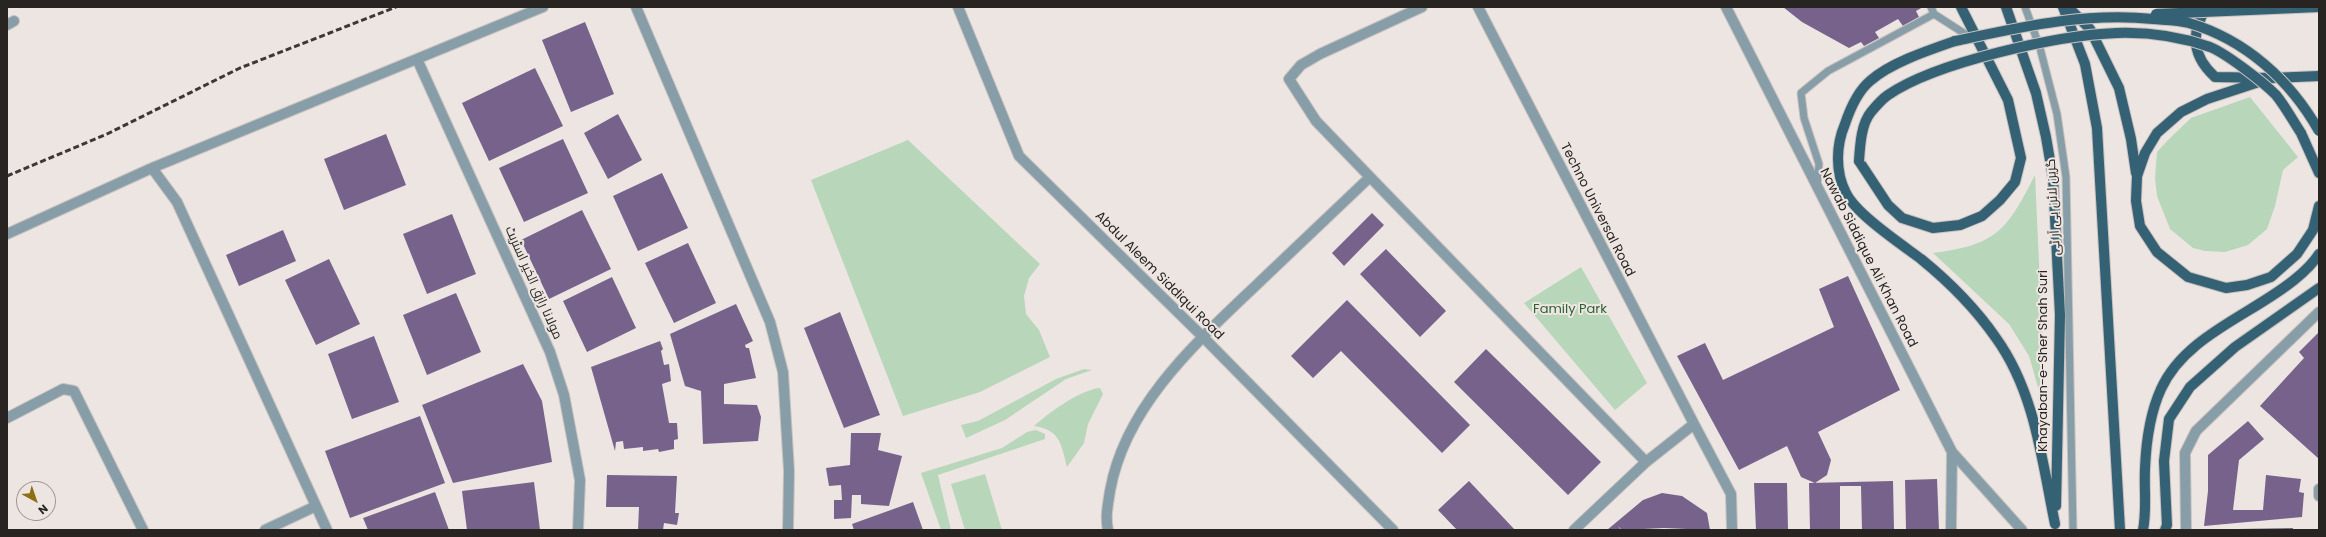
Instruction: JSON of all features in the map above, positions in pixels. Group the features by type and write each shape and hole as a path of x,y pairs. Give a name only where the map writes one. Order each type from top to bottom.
{"main road":[{"path":"1961,7 1980,44 2008,100 2021,158 2015,182 2000,200 1982,216 1960,225 1933,228 1902,218 1888,204 1859,161 1861,137 1869,113 1887,95 1917,79 1996,54 2092,35 2119,33 2175,37 2211,48 2233,60 2276,95 2300,133 2319,173"},
{"name":"Khayaban-e-Sher Shah Suri","path":"2006,7 2036,93 2053,178 2060,315 2055,527"},
{"path":"2063,7 2085,64 2097,128 2120,530"},
{"path":"2068,7 2090,29 2119,88 2131,139 2137,176 2136,201 2140,226 2157,252 2173,266 2188,277 2226,288 2247,285 2271,277 2297,254 2312,230 2319,206"},
{"path":"2207,7 2199,18 2195,34 2197,53 2204,67 2215,77 2271,78 2319,76"},
{"path":"2055,527 2025,392 1997,338 1937,273 1863,213 1846,194 1839,168 1838,142 1853,103 1870,81 1912,57 1955,41 2038,23 2120,16 2319,7"},
{"path":"2120,16 2188,22 2246,49 2266,64 2284,82 2308,112 2319,131"},
{"path":"2137,176 2145,153 2157,133 2181,112 2207,99 2271,78"},
{"path":"2143,530 2146,515 2145,469 2150,422 2161,389 2176,364 2222,327 2278,293 2313,264 2319,254"},
{"path":"2165,530 2167,525 2164,461 2169,419 2173,412 2190,387 2235,347 2319,288"}],"street":[{"path":"7,234 152,168 543,7"},
{"path":"636,7 770,322 783,372 789,471 788,530"},
{"name":"Abdul Aleem Siddiqui Road","path":"958,7 1019,156 1203,337 1393,530"},
{"path":"1422,7 1320,54 1302,65 1289,79 1316,121 1646,462"},
{"name":"Techno Universal Road","path":"1478,7 1731,494 1732,530"},
{"name":"Nawab Siddique Ali Khan Road","path":"1726,7 1952,452 1951,530"},
{"name":"مولانا رازق الخیر اسٹریٹ","path":"417,59 550,352 569,418 580,480 578,530"},
{"path":"152,168 177,202 327,530"},
{"path":"1108,530 1105,519 1114,467 1131,429 1156,392 1203,337 1370,177"},
{"path":"2186,530 2185,454 2196,431 2319,312"},
{"path":"7,418 63,389 74,391 143,530"},
{"path":"1574,530 1646,462 1694,424"},
{"path":"1952,452 2022,530"},
{"path":"2319,489 2319,496"},
{"path":"265,530 316,506"}],"lane":[{"name":"گرین لائن بی آر ٹی","path":"2026,7 2040,48 2057,114 2066,177 2072,530"},
{"path":"1817,186 1819,164 1804,118 1801,93 1828,70 1933,10 1980,44"}],"green space":[{"path":"2250,97 2298,157 2283,170 2275,206 2267,229 2248,245 2225,252 2205,251 2193,248 2170,229 2157,196 2155,178 2157,152 2191,118"},
{"path":"908,140 1040,264 1029,278 1024,296 1026,314 1039,330 1050,357 980,392 903,416 811,180"},
{"path":"2035,175 2046,415 2029,356 2009,324 1933,253 1955,250 1972,245 1998,232 2016,209"},
{"name":"Family Park","path":"1581,267 1647,383 1615,410 1524,303"},
{"path":"1084,369 1092,370 1066,379 1005,420 966,438 961,425 978,421 1056,379"},
{"path":"1100,388 1103,394 1088,424 1084,443 1067,467 1061,445 1054,434 1043,428 1034,426 1074,397"},
{"path":"1036,430 1045,434 1045,439 938,475 951,530 941,530 921,473 1002,448 1027,432"},
{"path":"985,474 1002,530 965,530 951,484"}],"building":[{"path":"1783,7 1923,7 1916,11 1919,17 1903,26 1898,19 1875,32 1879,38 1864,46 1861,42 1849,48 1802,22"},
{"path":"585,22 614,94 571,112 542,40"},
{"path":"535,68 563,126 489,161 462,103"},
{"path":"618,114 642,160 608,179 584,133"},
{"path":"386,134 406,185 344,210 324,159"},
{"path":"563,139 588,193 524,222 499,168"},
{"path":"662,173 688,228 638,251 613,196"},
{"path":"582,210 611,269 549,299 521,240"},
{"path":"1372,213 1384,225 1344,266 1332,253"},
{"path":"452,214 476,274 427,294 403,234"},
{"path":"283,230 296,261 239,286 226,255"},
{"path":"688,243 716,303 674,323 645,263"},
{"path":"1386,249 1446,311 1420,337 1360,274"},
{"path":"329,259 360,324 316,345 285,280"},
{"path":"1848,276 1900,390 1818,432 1831,460 1827,475 1815,483 1801,477 1787,446 1739,470 1677,356 1705,343 1723,380 1834,327 1819,289"},
{"path":"612,277 636,328 587,352 563,301"},
{"path":"456,293 481,352 427,375 403,315"},
{"path":"1347,300 1470,425 1442,453 1341,351 1313,378 1291,356"},
{"path":"736,304 753,341 745,345 746,348 749,348 756,378 724,384 724,404 757,405 761,417 758,441 703,444 701,391 685,386 670,334"},
{"path":"840,312 880,415 844,428 804,328"},
{"path":"2319,332 2319,459 2260,406 2304,358 2299,352"},
{"path":"374,336 399,402 352,419 328,354"},
{"path":"660,341 663,349 661,351 664,365 669,364 671,381 662,384 669,423 677,423 678,439 674,440 674,449 659,452 658,449 643,451 643,447 624,449 623,441 616,442 615,451 591,367"},
{"path":"1486,349 1601,462 1568,495 1454,382"},
{"path":"523,364 542,401 552,462 453,483 422,405"},
{"path":"420,416 445,483 350,518 325,451"},
{"path":"2248,421 2264,439 2239,460 2233,510 2263,510 2266,475 2301,479 2299,492 2304,493 2302,517 2204,526 2208,491 2208,455"},
{"path":"851,433 881,433 878,450 902,456 889,506 861,504 861,495 852,495 851,518 834,519 834,500 842,500 841,485 829,486 826,468 850,465"},
{"path":"607,475 677,476 675,513 679,513 677,525 664,523 663,530 638,530 639,507 606,507"},
{"path":"1937,479 1939,530 1906,530 1905,480"},
{"path":"1469,481 1515,530 1457,530 1438,510"},
{"path":"1893,481 1894,530 1862,530 1861,486 1840,486 1840,530 1810,530 1809,483"},
{"path":"534,482 540,530 467,530 462,491"},
{"path":"1754,483 1787,483 1788,530 1756,530"},
{"path":"435,492 449,530 368,530 363,518"},
{"path":"1662,493 1682,496 1707,513 1710,530 1664,528 1622,530 1618,526 1621,530 1607,530 1643,500"},
{"path":"913,502 923,530 854,530 852,524"},
{"path":"2293,528 2293,530 2238,530 2238,529"}],"railway":[{"path":"7,176 107,134 240,68 396,7"}]}
